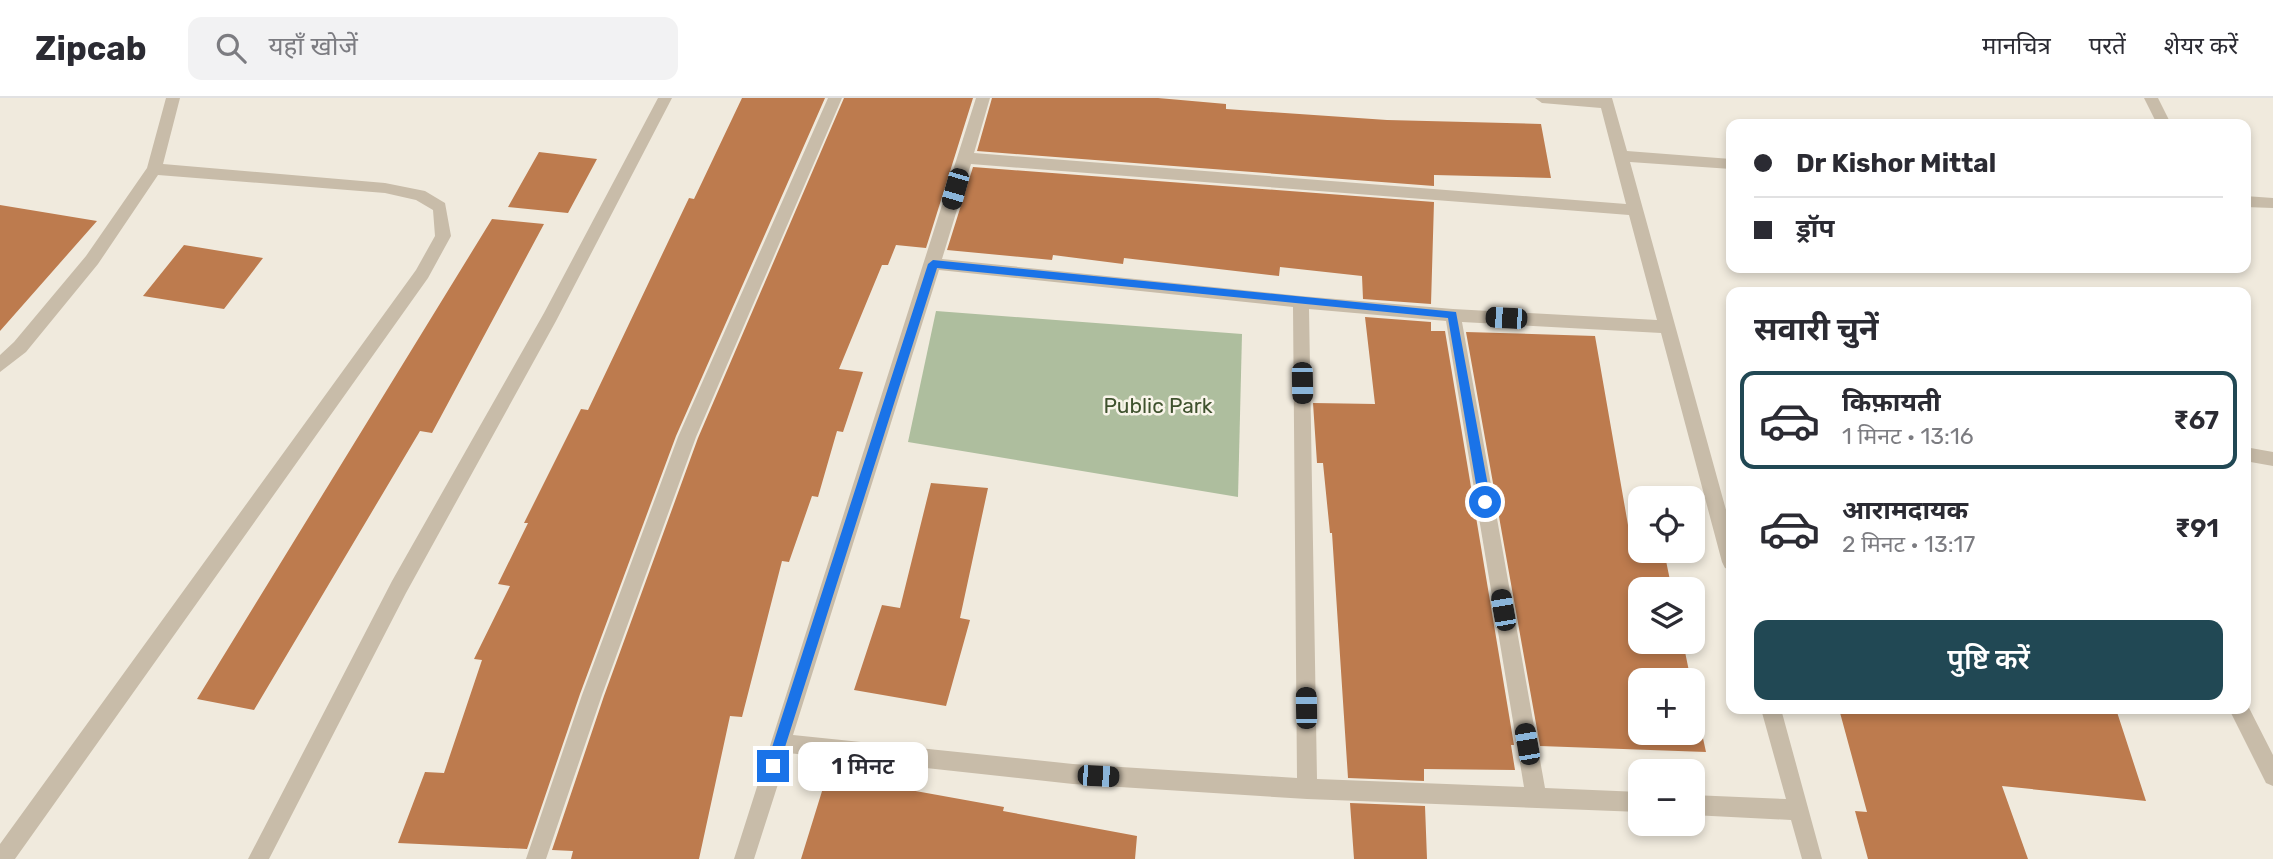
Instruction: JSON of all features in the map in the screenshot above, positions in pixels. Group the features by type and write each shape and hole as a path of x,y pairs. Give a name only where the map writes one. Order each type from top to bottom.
{"street":[{"path":"0,365 20,347 92,260 154,169 173,98"},
{"path":"258,859 399,587 550,317 665,98"},
{"path":"536,859 592,695 687,437 835,98"},
{"path":"744,859 983,98"},
{"path":"1542,98 1606,101 1726,544"},
{"path":"2151,98 2162,119"},
{"path":"1622,156 1726,164"},
{"path":"965,158 1635,210"},
{"path":"2,859 422,274 443,236 440,207 420,195 385,188 154,169"},
{"path":"2251,201 2273,203"},
{"path":"933,264 1301,302 1453,315 1666,327"},
{"path":"1301,302 1307,789"},
{"path":"1453,315 1536,797"},
{"path":"2251,455 2273,458"},
{"path":"1772,714 1812,859"},
{"path":"2242,714 2273,776"},
{"path":"780,743 1073,774 1307,789 1628,801"},
{"path":"1705,806 1799,810"}],"green space":[{"name":"Public Park","path":"936,311 1242,334 1238,497 908,442"}],"building":[{"path":"742,98 825,98 676,436 580,694 527,849 398,843 425,772 444,773 482,660 474,659 510,586 498,584 528,523 524,523 581,409 588,410 689,198 694,199"},
{"path":"844,98 973,98 926,248 896,245 888,265 882,265 839,369 863,372 843,432 837,431 818,497 812,496 789,562 782,561 742,717 730,716 699,859 571,859 573,851 552,850 604,696 698,438"},
{"path":"992,98 1158,98 1226,104 1226,109 1387,120 1541,124 1551,178 1434,175 1434,186 977,151"},
{"path":"539,152 597,159 568,213 508,207"},
{"path":"973,167 1434,202 1431,304 1363,299 1362,276 1280,267 1279,276 1124,258 1123,264 1053,255 1052,260 947,250"},
{"path":"0,205 97,221 0,331"},
{"path":"492,219 544,224 432,433 420,431 254,710 197,699"},
{"path":"184,245 263,258 224,309 143,296"},
{"path":"1365,317 1431,322 1431,331 1445,331 1514,745 1511,745 1515,770 1424,769 1424,781 1348,778 1332,533 1323,463 1317,463 1313,403 1375,404"},
{"path":"1466,332 1595,336 1628,525 1628,563 1666,563 1669,577 1628,577 1628,654 1685,654 1688,668 1628,668 1628,745 1704,745 1706,752 1540,746"},
{"path":"931,483 988,488 960,618 970,620 946,706 854,690 882,605 900,608"},
{"path":"1840,714 2118,714 2146,801 2002,786 2028,859 1868,859 1855,811 1867,812"},
{"path":"827,775 1004,807 1003,811 1137,836 1135,859 801,859"},
{"path":"1350,803 1425,806 1427,859 1354,859"}],"route":[{"path":"773,766 933,264 1453,315 1485,502"}]}
